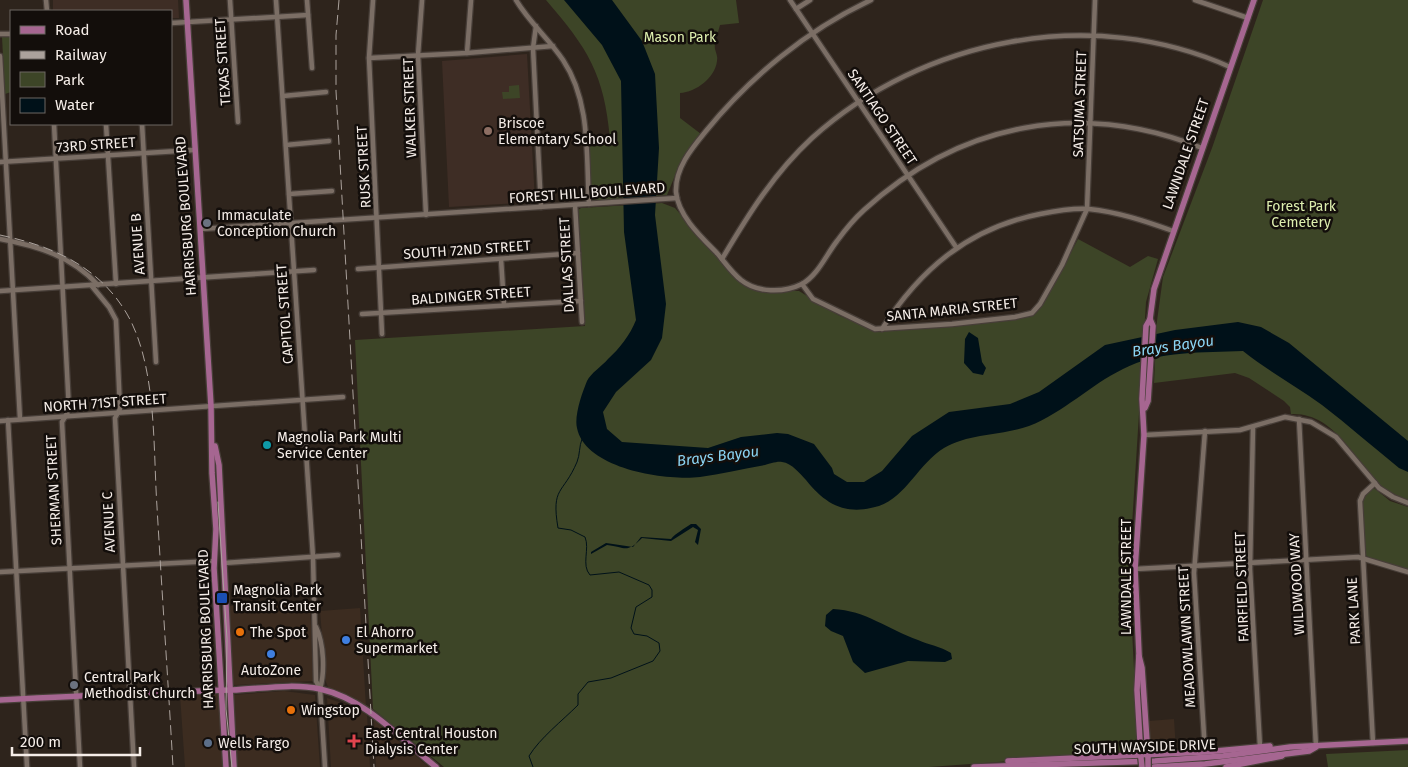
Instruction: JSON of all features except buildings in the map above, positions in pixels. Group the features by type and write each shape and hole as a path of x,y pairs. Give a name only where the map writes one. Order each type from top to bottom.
{"main road":[{"name":"HARRISBURG BOULEVARD","path":"186,0 211,406 212,473 216,529 214,561 226,767"},
{"name":"LAWNDALE STREET","path":"1148,767 1145,756 1138,654 1135,569 1144,435 1142,399 1147,375 1149,326 1154,289 1254,0"},
{"name":"HARRISBURG BOULEVARD","path":"212,431 218,465 230,650 229,690 234,767"},
{"path":"0,700 220,689 296,687 320,689 359,706 381,721 436,767"},
{"name":"SOUTH WAYSIDE DRIVE","path":"974,767 984,765 1174,760 1408,741"},
{"path":"984,765 1015,760 1145,756 1260,747 1290,750"},
{"name":"SOUTH WAYSIDE DRIVE","path":"1154,767 1205,764 1290,750"},
{"path":"1226,767 1274,759 1290,750"},
{"name":"LAWNDALE STREET","path":"1142,767 1145,756"}],"street":[{"name":"TEXAS STREET","path":"230,0 238,122"},
{"name":"CAPITOL STREET","path":"276,0 313,557 316,681 320,689 325,767"},
{"path":"308,0 312,68"},
{"name":"RUSK STREET","path":"374,0 369,58 382,334"},
{"name":"WALKER STREET","path":"422,0 418,54 426,216"},
{"path":"467,53 471,0"},
{"path":"516,0 553,46 572,75 584,114 589,204"},
{"name":"SANTIAGO STREET","path":"790,0 956,247"},
{"path":"796,9 810,0"},
{"path":"677,198 676,184 682,165 710,126 740,92 769,65 812,34 870,0"},
{"name":"SATSUMA STREET","path":"1087,209 1095,0"},
{"path":"1195,0 1248,18"},
{"path":"172,23 308,15"},
{"path":"536,26 533,48 541,207"},
{"path":"722,259 765,189 789,161 835,118 897,79 933,63 972,49 1018,40 1057,36 1094,37 1156,44 1210,58 1230,67"},
{"path":"369,58 553,46"},
{"path":"0,56 7,162 11,291 20,419"},
{"path":"283,96 326,92"},
{"path":"802,284 815,273 837,240 862,212 908,176 942,155 975,140 1015,128 1090,122 1134,127 1202,148"},
{"name":"SHERMAN STREET","path":"54,125 70,410 62,422 80,767"},
{"path":"106,125 116,284"},
{"name":"AVENUE B","path":"142,125 156,362"},
{"path":"286,145 329,141"},
{"name":"73RD STREET","path":"0,162 194,150"},
{"path":"290,194 332,191"},
{"name":"FOREST HILL BOULEVARD","path":"200,229 426,216 677,198 685,216 743,282 760,289 776,290 802,284"},
{"name":"DALLAS STREET","path":"575,205 582,322"},
{"path":"882,329 906,293 924,273 956,247 985,232 1023,217 1087,209 1144,220 1173,231"},
{"name":"SANTA MARIA STREET","path":"802,284 813,299 875,329 970,322 1015,317 1032,313 1040,304 1062,265 1087,209"},
{"path":"0,239 30,244 61,256 87,274 98,285"},
{"name":"SOUTH 72ND STREET","path":"358,269 578,253"},
{"path":"501,259 504,305"},
{"path":"0,291 314,270"},
{"name":"AVENUE C","path":"91,285 109,307 116,320 119,413 115,418 134,767"},
{"name":"BALDINGER STREET","path":"362,314 581,301"},
{"name":"NORTH 71ST STREET","path":"0,421 343,397"},
{"path":"1144,435 1240,430 1284,417 1299,419 1320,426 1336,438 1375,483 1393,497 1408,503"},
{"name":"WILDWOOD WAY","path":"1299,419 1316,747"},
{"path":"8,420 27,767"},
{"name":"FAIRFIELD STREET","path":"1253,427 1250,563 1260,747"},
{"name":"MEADOWLAWN STREET","path":"1204,752 1194,567 1205,431"},
{"name":"PARK LANE","path":"1373,743 1360,501 1363,494 1375,483"},
{"path":"224,563 338,555"},
{"path":"1135,569 1363,559 1408,572"},
{"path":"0,572 214,561"}],"shaded area":[{"path":"53,0 178,0 179,18 172,18 172,10 53,10"},
{"name":"Briscoe Elementary School","path":"527,54 535,202 449,207 442,61"},
{"path":"310,602 313,681 234,685 232,681 228,606"},
{"path":"360,608 366,707 329,689 326,682 320,611"},
{"path":"284,691 315,695 320,767 236,767 232,695"},
{"path":"214,693 219,696 224,767 185,767 180,695"},
{"path":"327,698 353,707 367,715 370,767 331,767"},
{"path":"1174,719 1176,751 1153,752 1150,747 1149,721"},
{"path":"374,720 424,763 429,767 376,767"}],"green space":[{"name":"Mason Park","path":"546,0 736,0 739,23 720,25 715,46 717,59 713,73 698,87 680,93 680,118 701,134 681,161 667,195 595,202 591,199 587,140 610,139 603,96 592,63 573,33"},
{"name":"Forest Park Cemetery","path":"1263,0 1408,0 1408,500 1384,488 1333,430 1320,421 1307,416 1291,414 1290,407 1284,401 1249,378 1235,373 1154,383 1157,321 1163,277 1212,148"},
{"path":"10,36 10,92 5,94 2,37"},
{"path":"519,85 520,98 503,99 502,92 509,92 509,86"},
{"path":"662,203 675,208 726,267 745,284 784,291 799,291 838,315 875,331 1006,321 1031,315 1044,303 1078,239 1130,267 1148,256 1158,259 1146,302 1129,573 1138,746 1135,752 929,767 444,767 373,709 355,340 585,326 578,210 581,208"},
{"path":"1374,488 1390,501 1408,507 1408,570 1373,560 1365,555 1361,518 1362,509 1368,493"},
{"path":"1408,750 1408,767 1328,767 1326,754"}],"water":[{"name":"Brays Bayou","path":"564,0 612,0 642,41 655,74 659,148 655,215 666,304 662,338 651,360 616,392 603,412 607,429 622,442 708,448 741,437 777,433 788,434 814,444 832,468 834,474 847,482 864,482 882,471 912,436 949,412 1010,404 1039,392 1105,345 1175,330 1238,322 1261,327 1289,343 1408,441 1408,472 1399,468 1322,405 1243,351 1167,355 1137,363 1099,383 1053,414 1029,426 1008,432 975,437 944,448 935,454 905,488 889,502 867,509 847,509 829,502 796,469 782,462 708,476 685,478 648,474 610,463 595,454 583,442 576,423 579,404 587,381 621,346 636,320 624,232 621,81 602,45"},
{"path":"969,332 978,338 982,362 986,368 983,375 973,373 964,363 965,339"},
{"path":"691,524 696,524 701,529 698,545 695,542 698,530 693,527 671,541 642,538 636,544 641,537 671,539"},
{"path":"606,543 631,547 607,545 591,554 591,552"},
{"path":"833,609 856,613 907,636 943,649 951,653 952,659 945,662 908,661 865,673 853,662 843,636 825,626 826,615"}],"waterway":[{"path":"533,767 529,756 545,736 578,705 578,694 588,682 611,678 653,661 660,651 659,643 647,636 634,634 631,628 636,607 652,597 652,590 649,585 619,572 590,575 586,567 587,547 585,537 571,530 558,528 556,514 557,497 577,462 582,439"}],"tram line":[{"path":"218,502 227,639 226,709 232,767"}],"railway":[{"path":"339,0 336,35 336,91 374,767"},
{"path":"0,235 56,252 88,271 116,297 137,335 149,382 152,408 173,767"}],"place":[{"name":"Briscoe Elementary School","path":"488,131"},
{"name":"Immaculate Conception Church","path":"207,223"},
{"name":"Magnolia Park Multi Service Center","path":"267,445"},
{"name":"Magnolia Park Transit Center","path":"222,598"},
{"name":"The Spot","path":"240,632"},
{"name":"El Ahorro Supermarket","path":"346,640"},
{"name":"AutoZone","path":"271,654"},
{"name":"Central Park Methodist Church","path":"74,685"},
{"name":"Wingstop","path":"291,710"},
{"name":"East Central Houston Dialysis Center","path":"354,741"},
{"name":"Wells Fargo","path":"208,743"}]}
